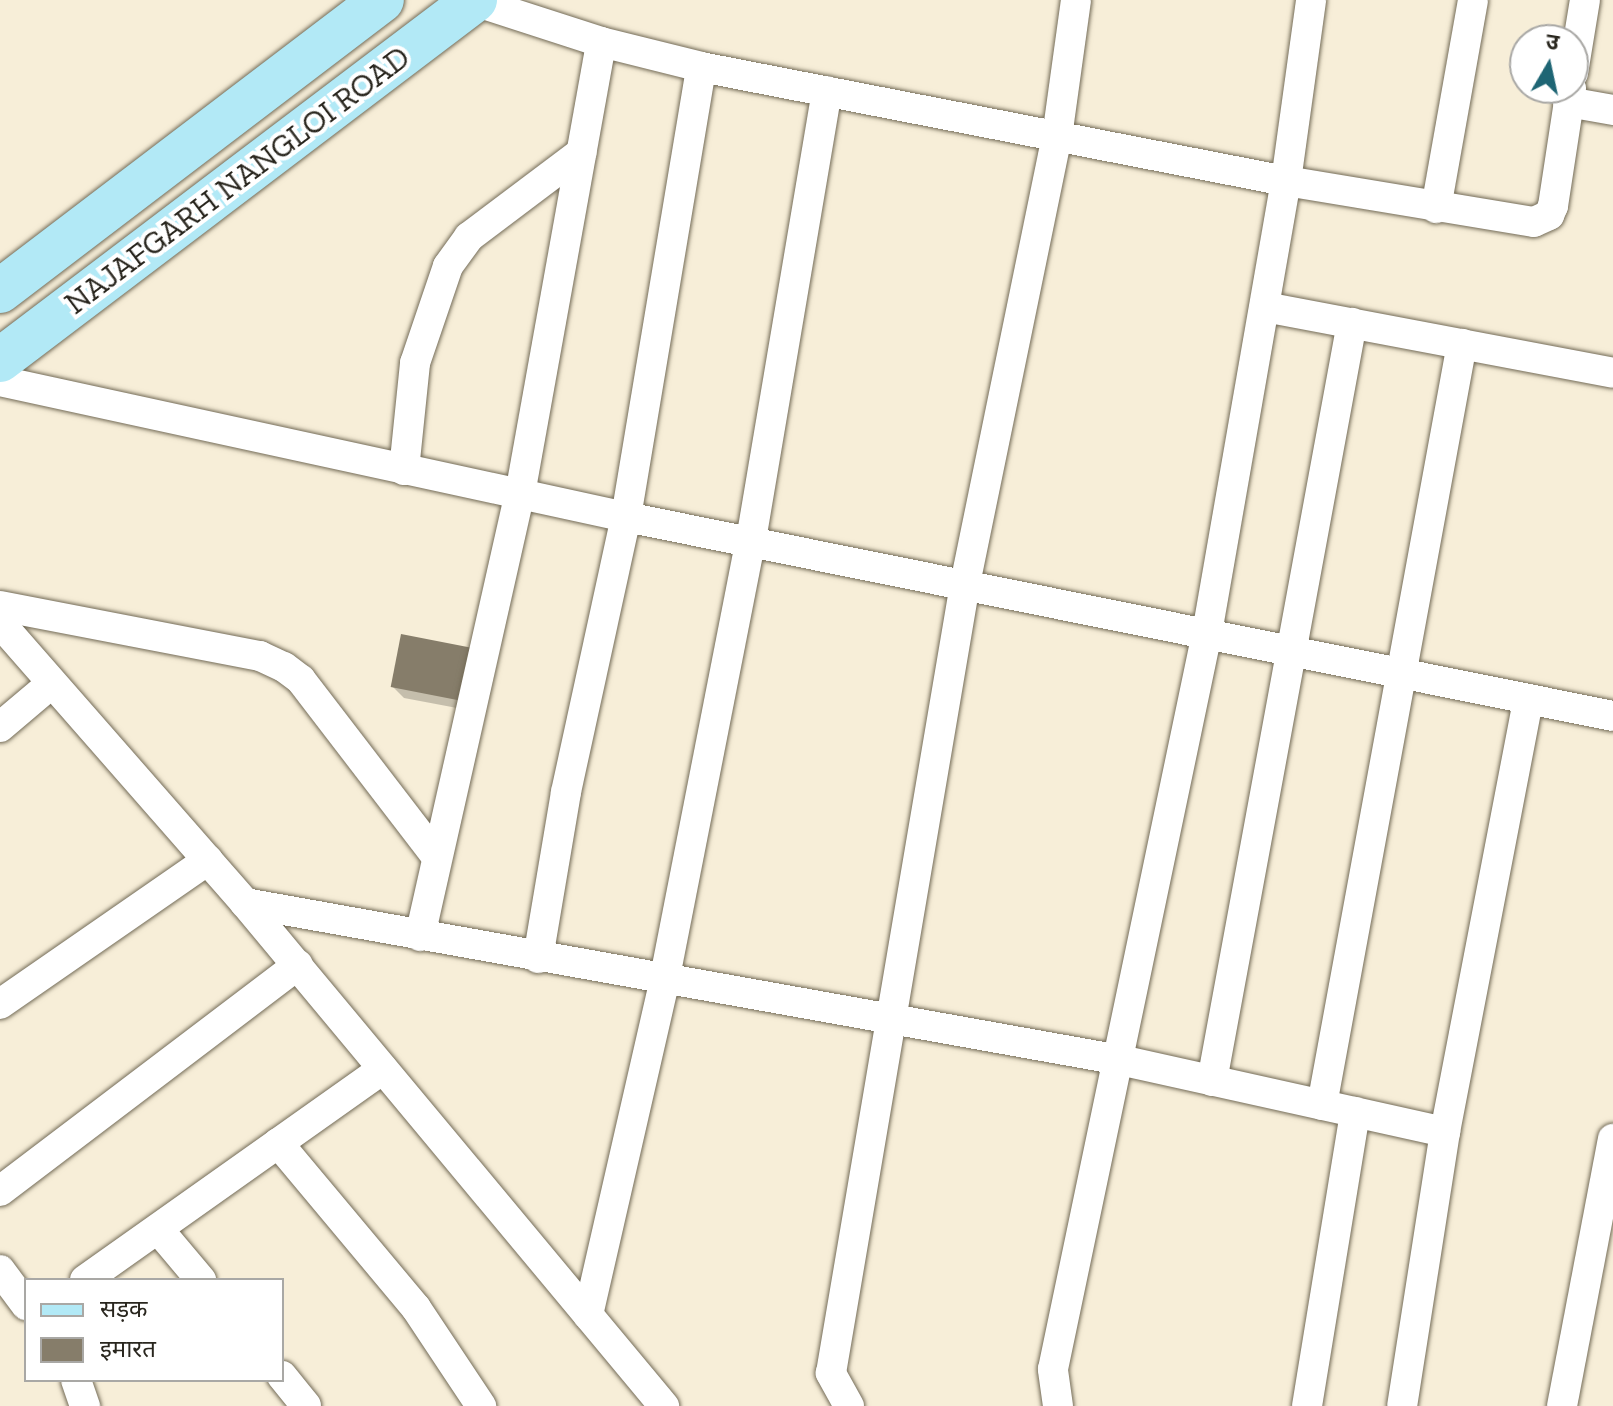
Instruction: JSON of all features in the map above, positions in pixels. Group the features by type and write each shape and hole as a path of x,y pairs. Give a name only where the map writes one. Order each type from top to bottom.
{"main road":[{"name":"NAJAFGARH NANGLOI ROAD","path":"0,291 382,0"},
{"name":"NAJAFGARH NANGLOI ROAD","path":"0,360 473,1"}],"street":[{"path":"849,1406 831,1373 965,584 1057,137 1076,0"},
{"path":"1058,1406 1053,1369 1207,633 1286,181 1311,0"},
{"path":"1436,208 1473,0"},
{"path":"1581,24 1585,0"},
{"path":"473,1 601,42 701,67 1286,181 1534,222 1549,215 1568,104"},
{"path":"420,936 436,856 464,755 520,494 601,42"},
{"path":"538,958 566,792 626,517 701,67"},
{"path":"588,1315 664,982 751,540 827,91"},
{"path":"1589,97 1613,110"},
{"path":"404,470 415,363 448,266 469,237 582,152"},
{"path":"1265,307 1613,373"},
{"path":"1212,1081 1295,651 1352,323"},
{"path":"1322,1105 1462,344"},
{"path":"0,381 626,517 1613,716"},
{"path":"0,606 260,656 284,667 301,680 436,856"},
{"path":"0,623 298,965 664,1406"},
{"path":"0,727 52,683"},
{"path":"1402,1406 1445,1132 1528,699"},
{"path":"0,1004 208,860"},
{"path":"245,903 664,982 1120,1060 1445,1132"},
{"path":"0,1191 298,965"},
{"path":"88,1278 383,1069"},
{"path":"1307,1406 1355,1112"},
{"path":"1562,1406 1613,1139"},
{"path":"278,1143 416,1308 481,1406"},
{"path":"158,1229 199,1278"},
{"path":"1,1275 24,1303"},
{"path":"284,1378 306,1406"},
{"path":"77,1382 85,1406"}],"building":[{"path":"401,634 473,648 462,701 391,687"}]}
